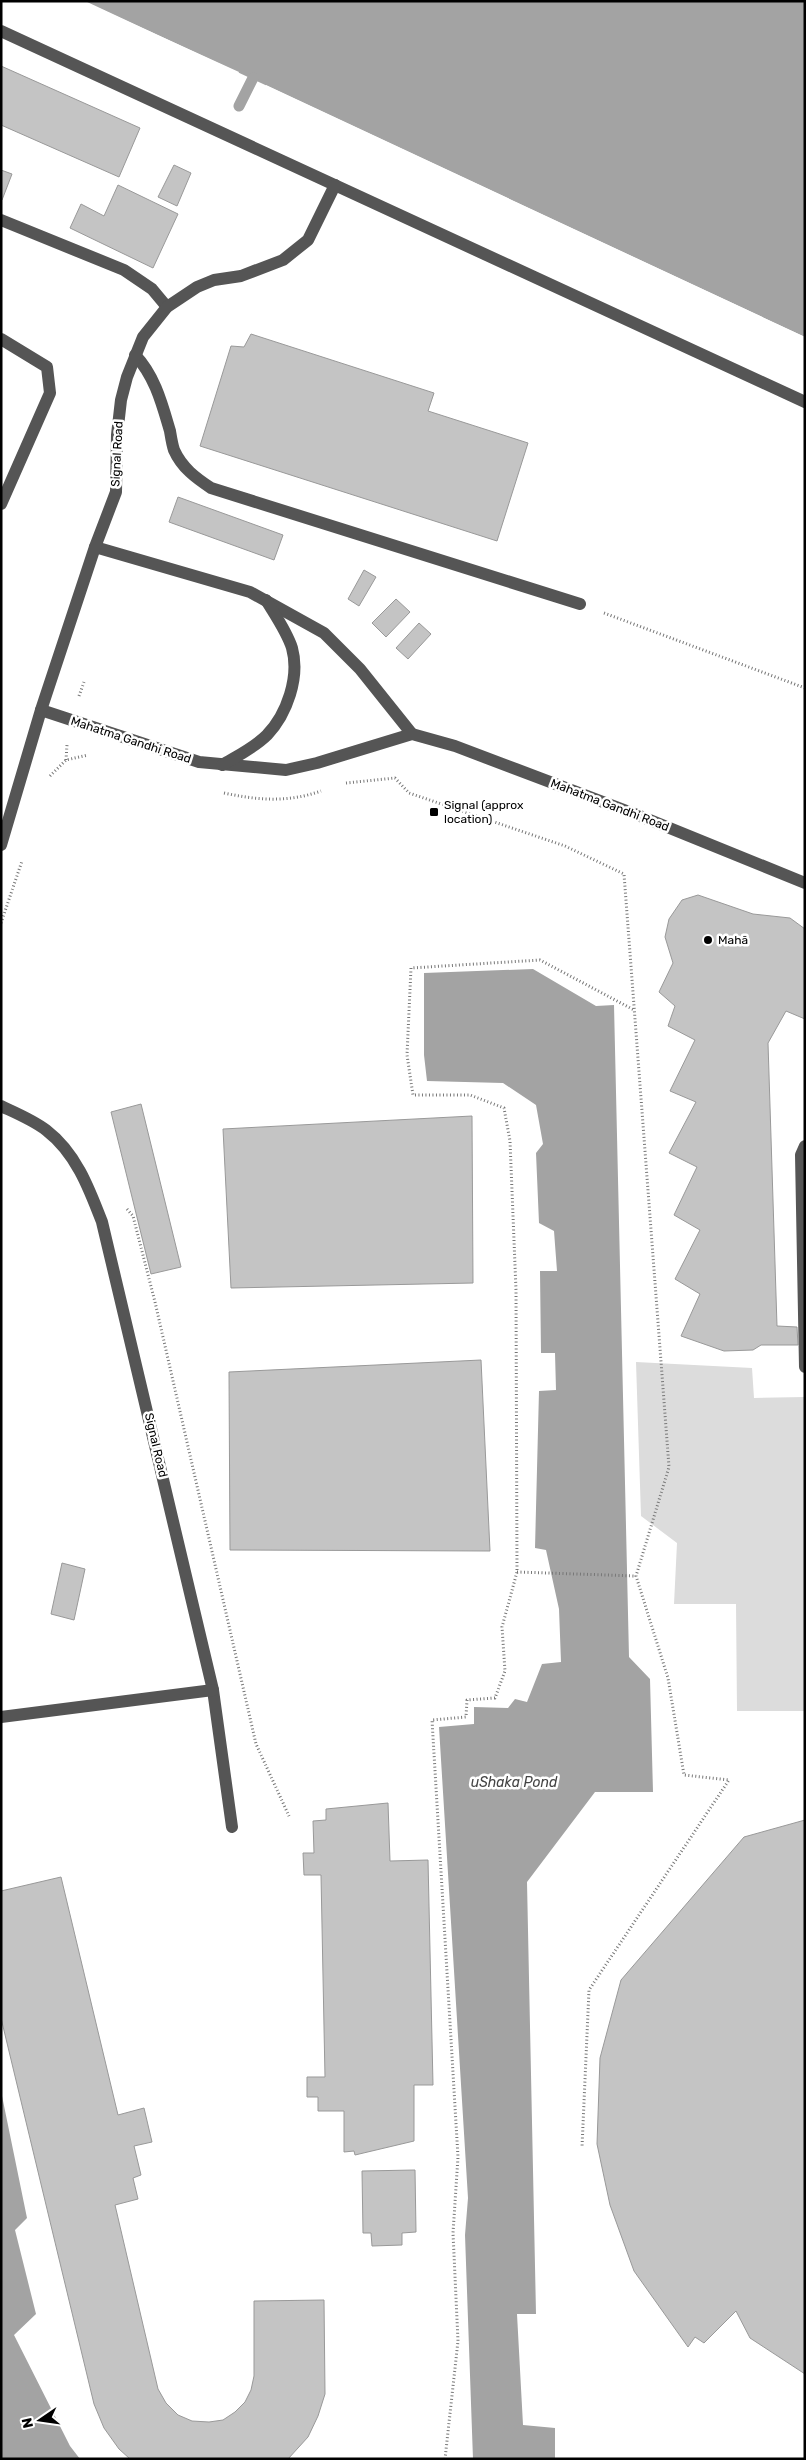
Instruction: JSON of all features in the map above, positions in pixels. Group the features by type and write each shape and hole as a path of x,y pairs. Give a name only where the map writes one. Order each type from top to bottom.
{"street":[{"path":"1,31 805,402"},
{"name":"Signal Road","path":"1,844 41,710 95,547 116,492 117,435 121,400 135,355 144,337 167,307 181,296 214,280 241,276 283,260 308,240 335,186"},
{"path":"1,220 124,270 152,289 167,307"},
{"path":"1,339 48,367 50,393 1,504"},
{"path":"135,355 144,364 155,383 174,449 183,465 196,479 211,488 580,604"},
{"path":"95,547 250,592 324,633 360,669 412,734"},
{"path":"222,766 267,735 277,721 292,685 294,668 291,646 266,600"},
{"name":"Mahatma Gandhi Road","path":"41,710 199,762 222,766 286,770 318,763 412,734 455,746 640,816 805,883"},
{"name":"Signal Road","path":"1,1106 45,1129 68,1152 86,1180 102,1222 213,1690 232,1827"},
{"path":"805,1146 801,1155 805,1367"},
{"path":"1,1716 213,1690"}],"path":[{"path":"580,604 805,688"},
{"path":"47,779 66,760 84,754 91,755"},
{"path":"341,784 395,778 409,793 565,846 624,874 669,1467 636,1576 668,1678 684,1775 729,1780 589,1990 582,2147"},
{"path":"223,792 258,800 282,800 327,789"},
{"path":"1,923 25,853"},
{"path":"445,2459 458,2342 453,2233 458,2156 432,1720 466,1717 467,1700 495,1698 505,1671 502,1627 517,1572 516,1290 510,1142 504,1108 470,1095 413,1095 407,1054 411,968 540,960 634,1010"},
{"path":"517,1572 636,1576"}],"shaded area":[{"path":"636,1362 752,1368 754,1398 805,1397 805,1711 737,1711 736,1604 674,1604 677,1543 641,1516"}],"water":[{"path":"85,1 805,1 805,337"},
{"name":"uShaka Pond","path":"533,969 596,1006 614,1005 629,1657 650,1679 653,1792 595,1792 527,1882 536,2314 517,2314 523,2425 555,2428 555,2459 473,2459 465,2235 468,2198 439,1727 474,1724 474,1707 508,1708 515,1699 527,1702 542,1664 561,1662 559,1609 546,1550 535,1548 539,1391 556,1390 555,1353 541,1353 540,1271 557,1271 554,1231 539,1223 536,1153 543,1144 536,1105 503,1083 427,1081 424,1055 424,973"},
{"path":"1,2091 27,2218 15,2230 36,2314 14,2335 70,2446 80,2459 1,2459"}],"pier":[{"path":"83,1 239,72 238,74 84,4"},
{"path":"266,85 805,337 805,339 265,87"}],"building":[{"path":"1,66 140,128 119,177 1,125"},
{"path":"174,165 191,173 177,206 158,197"},
{"path":"1,170 12,174 2,200 1,200"},
{"path":"118,185 178,214 153,268 70,228 81,204 104,216"},
{"path":"251,334 434,393 428,411 528,443 497,541 200,446 231,346 244,347"},
{"path":"178,497 283,535 274,560 169,522"},
{"path":"364,570 376,577 359,606 348,599"},
{"path":"396,599 410,612 386,637 372,623"},
{"path":"419,623 431,634 408,659 396,648"},
{"path":"698,895 753,914 790,918 805,929 805,1019 786,1011 768,1043 777,1326 797,1327 798,1345 761,1345 753,1350 724,1351 681,1336 700,1294 675,1279 700,1230 674,1215 697,1167 669,1153 696,1102 670,1091 695,1040 668,1026 675,1006 659,992 673,963 665,937 669,919 682,900"},
{"path":"141,1104 181,1267 151,1274 111,1112"},
{"path":"472,1116 473,1283 231,1288 223,1129"},
{"path":"481,1360 490,1551 230,1550 229,1372"},
{"path":"62,1563 85,1569 74,1620 51,1614"},
{"path":"388,1803 390,1861 428,1860 433,2085 414,2085 414,2141 355,2155 354,2151 344,2152 344,2111 318,2111 318,2097 307,2097 307,2077 325,2077 321,1875 304,1875 303,1853 314,1853 313,1821 326,1820 326,1809"},
{"path":"805,1820 805,2374 750,2338 736,2311 704,2343 695,2337 688,2347 634,2271 610,2205 597,2144 600,2058 621,1980 744,1837"},
{"path":"61,1877 118,2115 144,2108 152,2142 134,2146 141,2175 133,2178 138,2199 115,2205 158,2389 166,2403 178,2415 192,2421 209,2422 223,2420 245,2402 251,2390 254,2376 254,2301 324,2300 325,2394 318,2416 308,2437 288,2459 130,2459 119,2449 104,2428 94,2404 1,2018 1,1891"},
{"path":"415,2170 416,2232 402,2233 402,2245 372,2246 371,2233 363,2233 362,2171"}],"waterway":[{"path":"239,106 253,78"}],"place":[{"name":"Signal (approx location)","path":"434,812"},
{"name":"Mahā","path":"708,940"}]}
